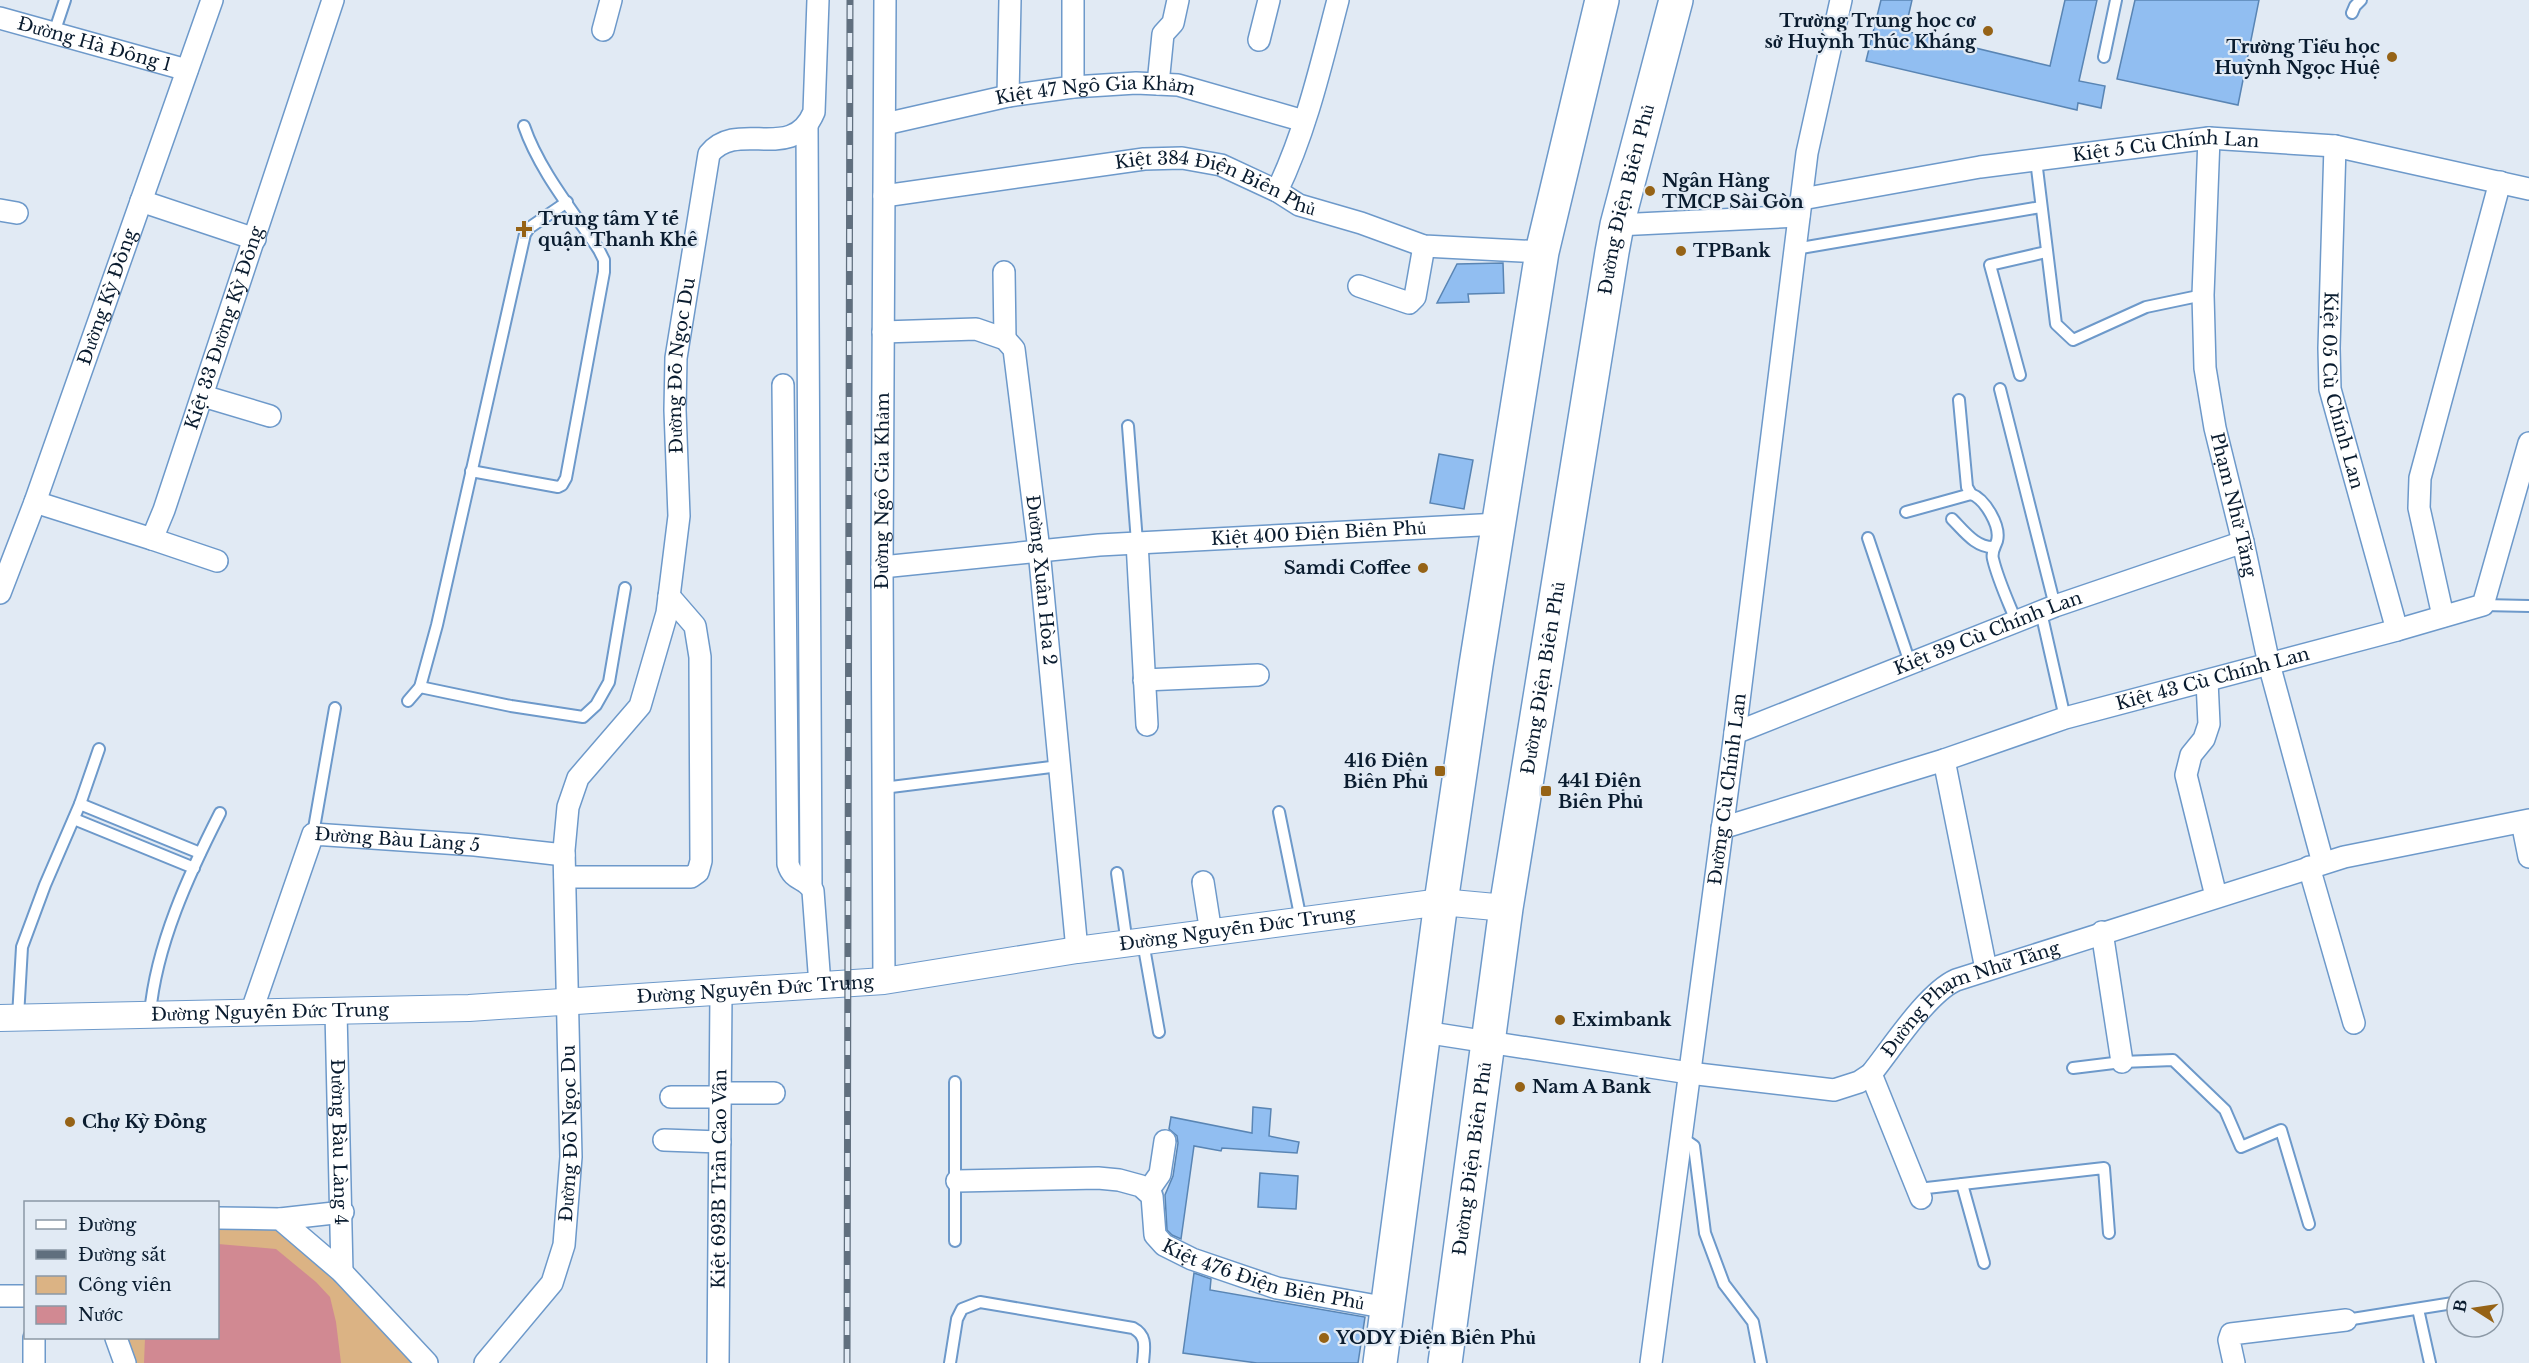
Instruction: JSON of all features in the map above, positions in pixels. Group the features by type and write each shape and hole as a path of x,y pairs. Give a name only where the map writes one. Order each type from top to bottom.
{"main road":[{"path":"1380,1363 1441,902 1542,252 1602,0"},
{"name":"Đường Điện Biên Phủ","path":"1444,1363 1506,908 1617,225 1676,0"}],"street":[{"name":"Đường Kỳ Đồng","path":"0,593 35,502 212,0"},
{"name":"Kiệt 33 Đường Kỳ Đồng","path":"152,539 203,396 333,0"},
{"path":"603,30 611,0"},
{"path":"818,0 814,112 807,127 811,886 815,899 820,985"},
{"name":"Đường Ngô Gia Khảm","path":"884,981 882,567 885,0"},
{"path":"1008,96 1010,0"},
{"path":"1073,0 1073,87"},
{"path":"1158,84 1163,34 1173,23 1178,0"},
{"path":"1259,40 1269,0"},
{"path":"1277,191 1290,164 1304,121 1338,0"},
{"name":"Đường Cù Chính Lan","path":"1651,1363 1735,733 1807,153 1841,0"},
{"name":"Đường Hà Đông 1","path":"0,18 187,70"},
{"name":"Kiệt 47 Ngô Gia Khảm","path":"885,124 1008,96 1073,87 1158,84 1178,85 1304,121"},
{"name":"Đường Đỗ Ngọc Du","path":"484,1363 552,1283 564,1245 571,1157 564,855 568,807 578,778 640,706 667,613 679,516 676,358 708,154 717,144 730,140 791,137 807,127"},
{"name":"Kiệt 5 Cù Chính Lan","path":"1800,207 1980,167 2209,138 2335,146 2529,189"},
{"name":"Phạm Nhữ Tăng","path":"2209,138 2203,295 2205,368 2215,428 2354,1023"},
{"name":"Kiệt 05 Cù Chính Lan","path":"2335,146 2329,348 2330,389 2397,630"},
{"name":"Kiệt 384 Điện Biên Phủ","path":"884,196 1144,159 1182,158 1221,165 1277,191 1299,205 1424,246 1542,252"},
{"path":"2443,616 2419,508 2420,478 2500,182"},
{"path":"141,201 255,239"},
{"path":"1617,225 1800,207"},
{"path":"1359,286 1409,303 1415,297 1424,246"},
{"path":"883,332 976,329 1005,339 1004,272"},
{"name":"Đường Xuân Hòa 2","path":"1005,339 1014,349 1039,550 1077,950"},
{"path":"783,386 788,864 792,875 811,886"},
{"path":"203,396 270,416"},
{"path":"2483,604 2529,443"},
{"path":"35,502 217,561"},
{"name":"Kiệt 400 Điện Biên Phủ","path":"882,567 1137,542 1498,524"},
{"path":"1137,542 1147,724"},
{"name":"Kiệt 39 Cù Chính Lan","path":"1735,733 2016,621 2243,542"},
{"path":"565,877 691,877 698,872 701,861 700,657 694,626 669,596"},
{"name":"Kiệt 43 Cù Chính Lan","path":"1722,828 1944,760 2065,718 2397,630 2483,604"},
{"path":"1144,680 1258,675"},
{"path":"2207,681 2209,724 2204,740 2191,755 2186,775 2216,896"},
{"path":"1944,760 1986,969"},
{"name":"Đường Phạm Nhữ Tăng","path":"1424,1032 1689,1073 1834,1090 1859,1082 1871,1074 1927,1002 1944,985 1986,969 2344,857 2525,821 2529,857"},
{"name":"Đường Bàu Làng 5","path":"251,1013 313,834 475,845 564,855"},
{"path":"1203,882 1211,933"},
{"name":"Đường Nguyễn Đức Trung","path":"9,1017 336,1012 721,993 884,981 1077,950 1441,902 1506,908"},
{"path":"2103,932 2122,1062"},
{"name":"Kiệt 693B Trần Cao Vân","path":"718,1363 721,993"},
{"name":"Đường Bàu Làng 4","path":"336,1012 342,1272"},
{"path":"1871,1074 1920,1194"},
{"path":"671,1097 774,1093"},
{"path":"664,1140 720,1142"},
{"path":"957,1181 1098,1178 1130,1182 1148,1191 1160,1174 1164,1141"},
{"name":"Kiệt 476 Điện Biên Phủ","path":"1148,1191 1153,1205 1155,1235 1164,1245 1192,1259 1257,1282 1297,1293 1388,1308"},
{"path":"219,1218 280,1219 342,1212"},
{"path":"280,1219 342,1272 427,1363"},
{"path":"0,1296 24,1296"},
{"path":"2234,1363 2229,1340 2231,1334 2346,1320"},
{"path":"34,1339 34,1363"},
{"path":"116,1339 125,1363"}],"lane":[{"path":"54,33 65,0"},
{"path":"2104,57 2116,0"},
{"path":"2352,13 2361,0"},
{"path":"471,471 558,487 562,485 566,478 604,272 604,260 529,141 524,126"},
{"path":"2036,160 2056,324 2073,340 2146,307 2203,295"},
{"path":"408,701 420,687 437,625 525,234 529,228 567,201"},
{"path":"1795,249 2041,207"},
{"path":"2020,375 1990,265 2046,252"},
{"path":"2000,389 2048,609 2065,718"},
{"path":"1959,400 1964,465 1967,486 1971,494"},
{"path":"1128,426 1137,542"},
{"path":"1906,512 1971,494 1978,496 1989,511 1996,530 1997,540 1992,556 2016,621"},
{"path":"1952,519 1985,548 1994,547"},
{"path":"1868,538 1910,663"},
{"path":"420,687 511,706 583,717 596,705 609,682 625,588"},
{"path":"2483,604 2529,606"},
{"path":"313,834 335,708"},
{"path":"9,1017 22,947 45,885 80,804 99,749"},
{"path":"883,788 1059,766"},
{"path":"80,804 200,853"},
{"path":"1279,812 1302,920"},
{"path":"150,1014 159,958 200,853 220,813"},
{"path":"74,819 194,868"},
{"path":"1117,873 1159,1032"},
{"path":"2073,1068 2122,1062 2173,1060 2225,1110 2241,1147 2281,1130 2309,1224"},
{"path":"955,1082 957,1181 955,1241"},
{"path":"1681,1137 1695,1146 1705,1233 1724,1284 1753,1322 1761,1363"},
{"path":"1920,1194 1962,1184 2104,1168 2109,1233"},
{"path":"1962,1184 1984,1263"},
{"path":"950,1363 957,1319 962,1309 980,1302 1133,1328 1142,1334 1144,1339 1143,1363"},
{"path":"2346,1320 2445,1305"},
{"path":"2418,1309 2430,1363"}],"green space":[{"path":"219,1225 283,1230 339,1272 421,1363 129,1363 119,1339 219,1339"}],"water":[{"path":"219,1244 276,1249 316,1282 330,1297 336,1322 341,1363 144,1363 145,1339 219,1339"}],"building":[{"path":"1881,0 1912,0 1905,31 2050,66 2065,0 2097,0 2079,81 2105,86 2101,108 2078,103 2077,110 1866,61"},
{"path":"2135,0 2259,0 2238,105 2117,79"},
{"path":"1503,263 1504,293 1468,294 1469,302 1437,303 1457,264"},
{"path":"1439,454 1473,460 1464,509 1430,503"},
{"path":"1253,1107 1271,1109 1269,1136 1299,1142 1297,1153 1222,1148 1221,1151 1194,1146 1181,1239 1172,1235 1167,1230 1165,1195 1173,1176 1178,1143 1177,1136 1169,1129 1171,1117 1252,1133"},
{"path":"1260,1173 1298,1176 1296,1209 1258,1207"},
{"path":"1194,1273 1211,1279 1210,1290 1365,1317 1358,1363 1257,1363 1183,1353"}],"railway":[{"path":"847,1363 850,0"}],"place":[{"name":"Trường Trung học cơ sở Huỳnh Thúc Kháng","path":"1988,31"},
{"name":"Trường Tiểu học Huỳnh Ngọc Huệ","path":"2392,57"},
{"name":"Ngân Hàng TMCP Sài Gòn","path":"1650,191"},
{"name":"Trung tâm Y tế quận Thanh Khê","path":"524,229"},
{"name":"TPBank","path":"1681,251"},
{"name":"Samdi Coffee","path":"1423,568"},
{"name":"416 Điện Biên Phủ","path":"1440,771"},
{"name":"441 Điện Biên Phủ","path":"1546,791"},
{"name":"Eximbank","path":"1560,1020"},
{"name":"Nam A Bank","path":"1520,1087"},
{"name":"Chợ Kỳ Đồng","path":"70,1122"},
{"name":"YODY Điện Biên Phủ","path":"1324,1338"}]}
